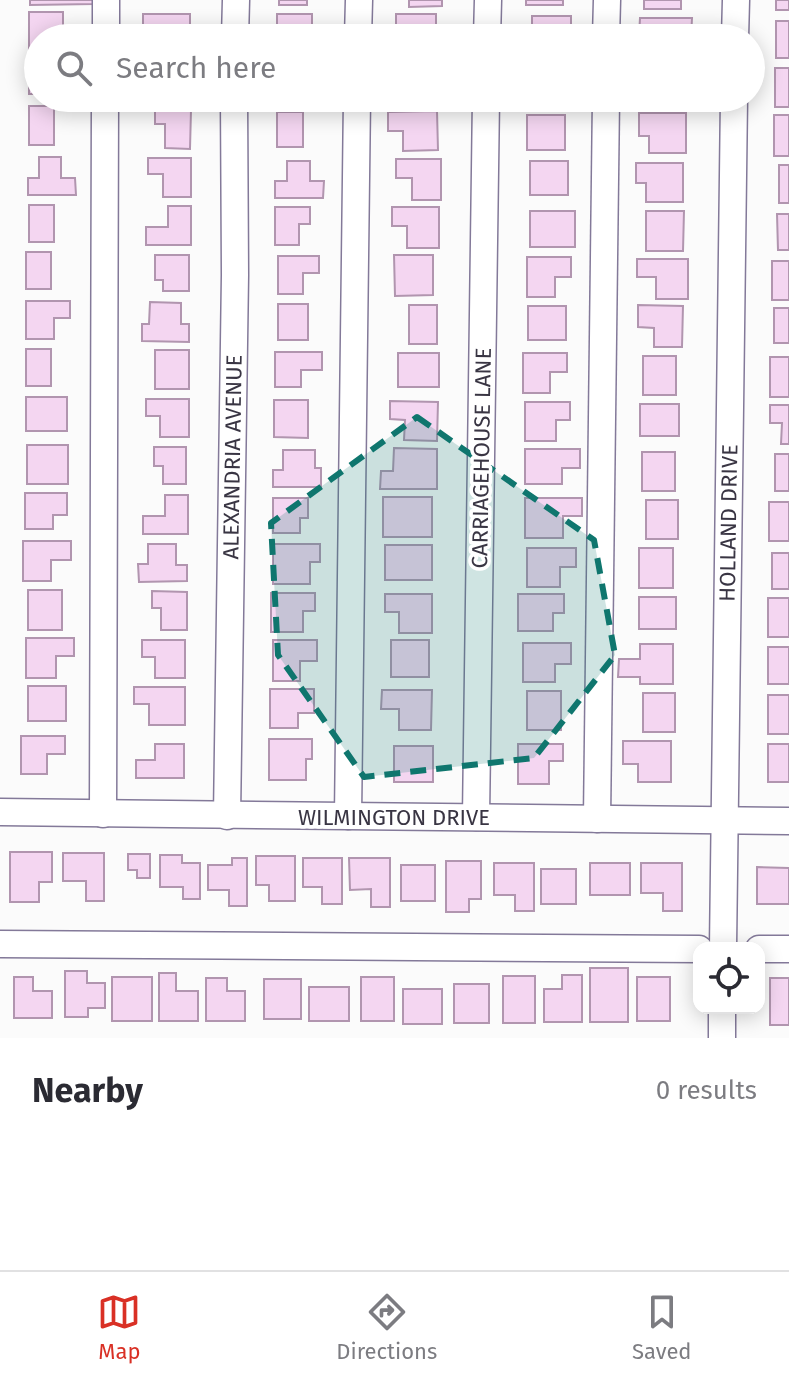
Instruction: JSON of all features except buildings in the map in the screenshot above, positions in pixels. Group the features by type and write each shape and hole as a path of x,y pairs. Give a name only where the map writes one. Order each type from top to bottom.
{"street":[{"path":"106,0 106,24"},
{"path":"235,24 236,0"},
{"path":"358,24 359,0"},
{"path":"487,24 488,0"},
{"path":"606,24 607,0"},
{"path":"735,24 736,0"},
{"path":"103,814 105,112"},
{"name":"ALEXANDRIA AVENUE","path":"227,816 235,275 234,112"},
{"path":"348,816 357,112"},
{"name":"CARRIAGEHOUSE LANE","path":"476,817 486,112"},
{"path":"597,819 606,112"},
{"name":"HOLLAND DRIVE","path":"723,942 734,112"},
{"name":"WILMINGTON DRIVE","path":"0,812 789,821"},
{"path":"0,944 693,949"},
{"path":"765,949 789,949"},
{"path":"722,1014 722,1038"}],"highlighted area":[{"path":"417,417 594,540 615,655 534,758 364,777 278,655 271,523"}]}
